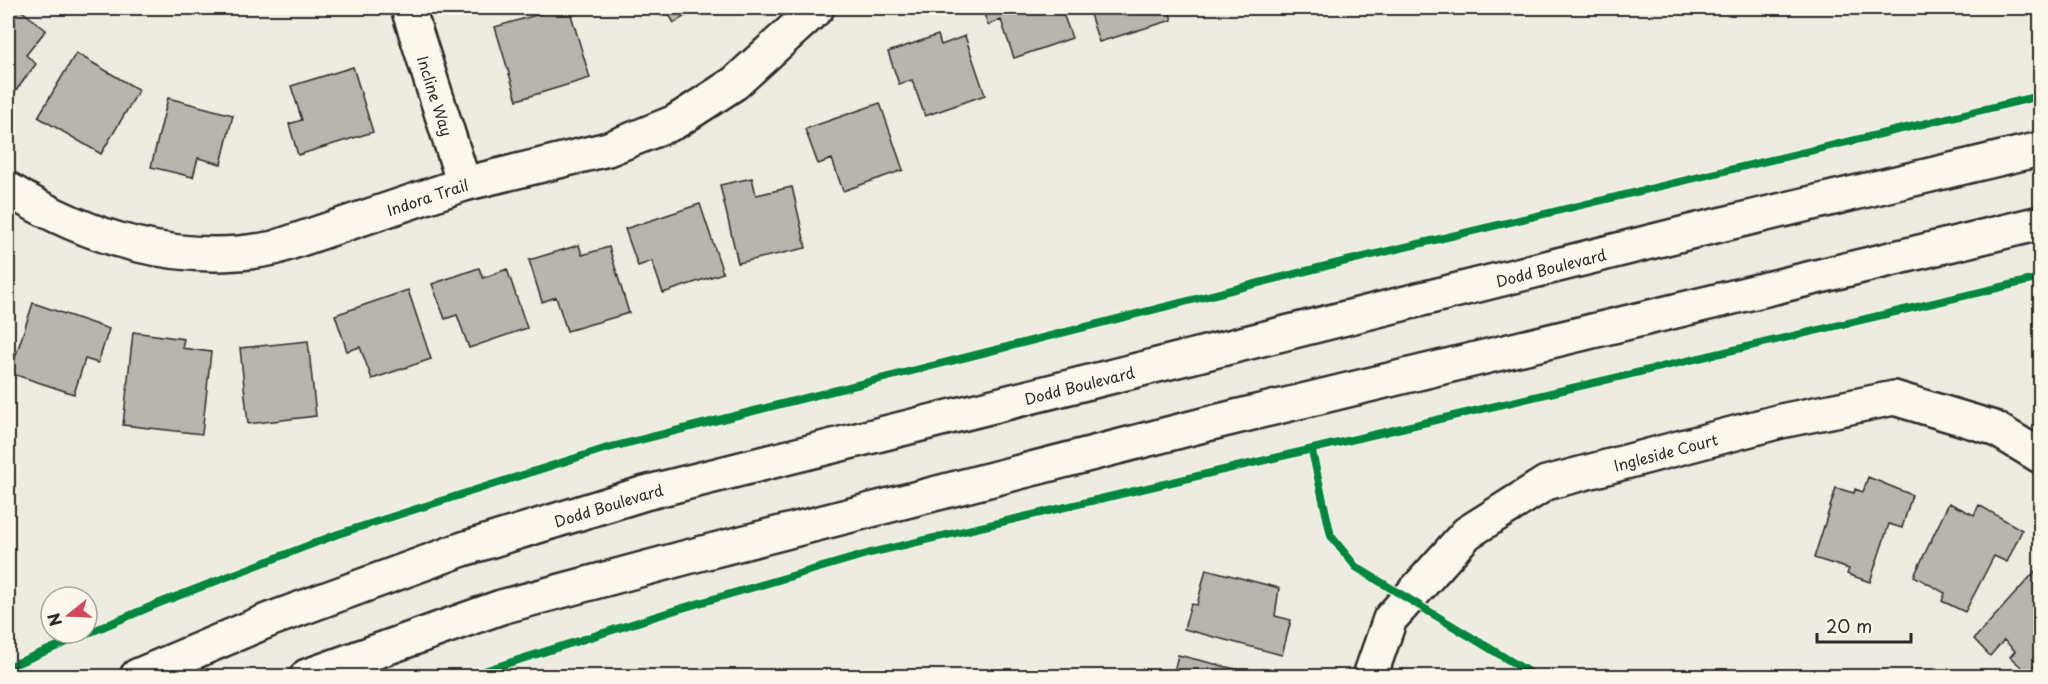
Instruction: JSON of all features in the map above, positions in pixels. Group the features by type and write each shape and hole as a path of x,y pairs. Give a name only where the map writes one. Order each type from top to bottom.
{"main road":[{"name":"Incline Way","path":"408,8 464,184"},
{"name":"Indora Trail","path":"8,189 73,225 133,245 171,252 234,254 291,243 464,184 608,149 675,122 735,83 818,8"},
{"name":"Dodd Boulevard","path":"137,676 269,620 453,553 645,493 1683,234 2040,148"},
{"path":"306,676 501,607 694,555 1215,422 2040,223"},
{"name":"Ingleside Court","path":"1370,676 1390,619 1467,533 1546,483 1781,420 1894,398 1994,428 2040,456"}],"building":[{"path":"8,8 18,8 46,30 26,55 36,64 8,101"},
{"path":"560,8 569,8 590,78 517,100 495,27"},
{"path":"665,8 698,8 674,23"},
{"path":"982,8 1061,8 1072,38 1014,58 1001,20 988,25"},
{"path":"1088,8 1168,8 1172,20 1099,42"},
{"path":"938,35 941,45 965,36 985,95 925,116 912,80 899,84 888,52"},
{"path":"76,53 139,90 101,154 38,117"},
{"path":"353,67 373,132 298,155 289,124 302,120 291,86"},
{"path":"168,98 233,115 221,164 198,158 193,177 151,167"},
{"path":"880,103 903,170 843,191 832,159 818,164 805,129"},
{"path":"752,178 756,195 792,187 806,248 738,263 720,185"},
{"path":"700,204 723,273 663,293 652,261 638,266 625,229"},
{"path":"579,245 582,255 609,247 629,313 567,331 556,297 542,302 529,260"},
{"path":"479,268 483,278 507,269 527,328 469,348 457,315 445,319 432,284"},
{"path":"408,290 431,359 372,379 360,347 347,351 335,315"},
{"path":"33,303 109,329 98,363 85,359 74,394 10,373"},
{"path":"133,332 184,339 182,348 211,352 202,434 123,425"},
{"path":"308,341 316,416 248,424 240,348"},
{"path":"1868,477 1912,495 1902,528 1889,524 1870,582 1847,574 1849,569 1814,558 1836,488 1854,493 1855,489 1863,492"},
{"path":"1949,503 1974,515 1979,505 2022,530 2007,562 1994,556 1965,612 1942,601 1945,593 1914,576"},
{"path":"2040,566 2040,660 2028,673 2010,657 2015,651 2004,640 1990,656 1974,639"},
{"path":"1206,569 1279,588 1275,616 1291,620 1282,655 1184,629 1191,604 1197,605"},
{"path":"1178,655 1264,676 1173,676"}],"cycle path":[{"path":"8,667 157,604 338,534 604,449 1330,265 2040,96"},
{"path":"468,676 679,609 870,553 2040,278"},
{"path":"1312,451 1331,536 1356,567 1535,676"}]}
